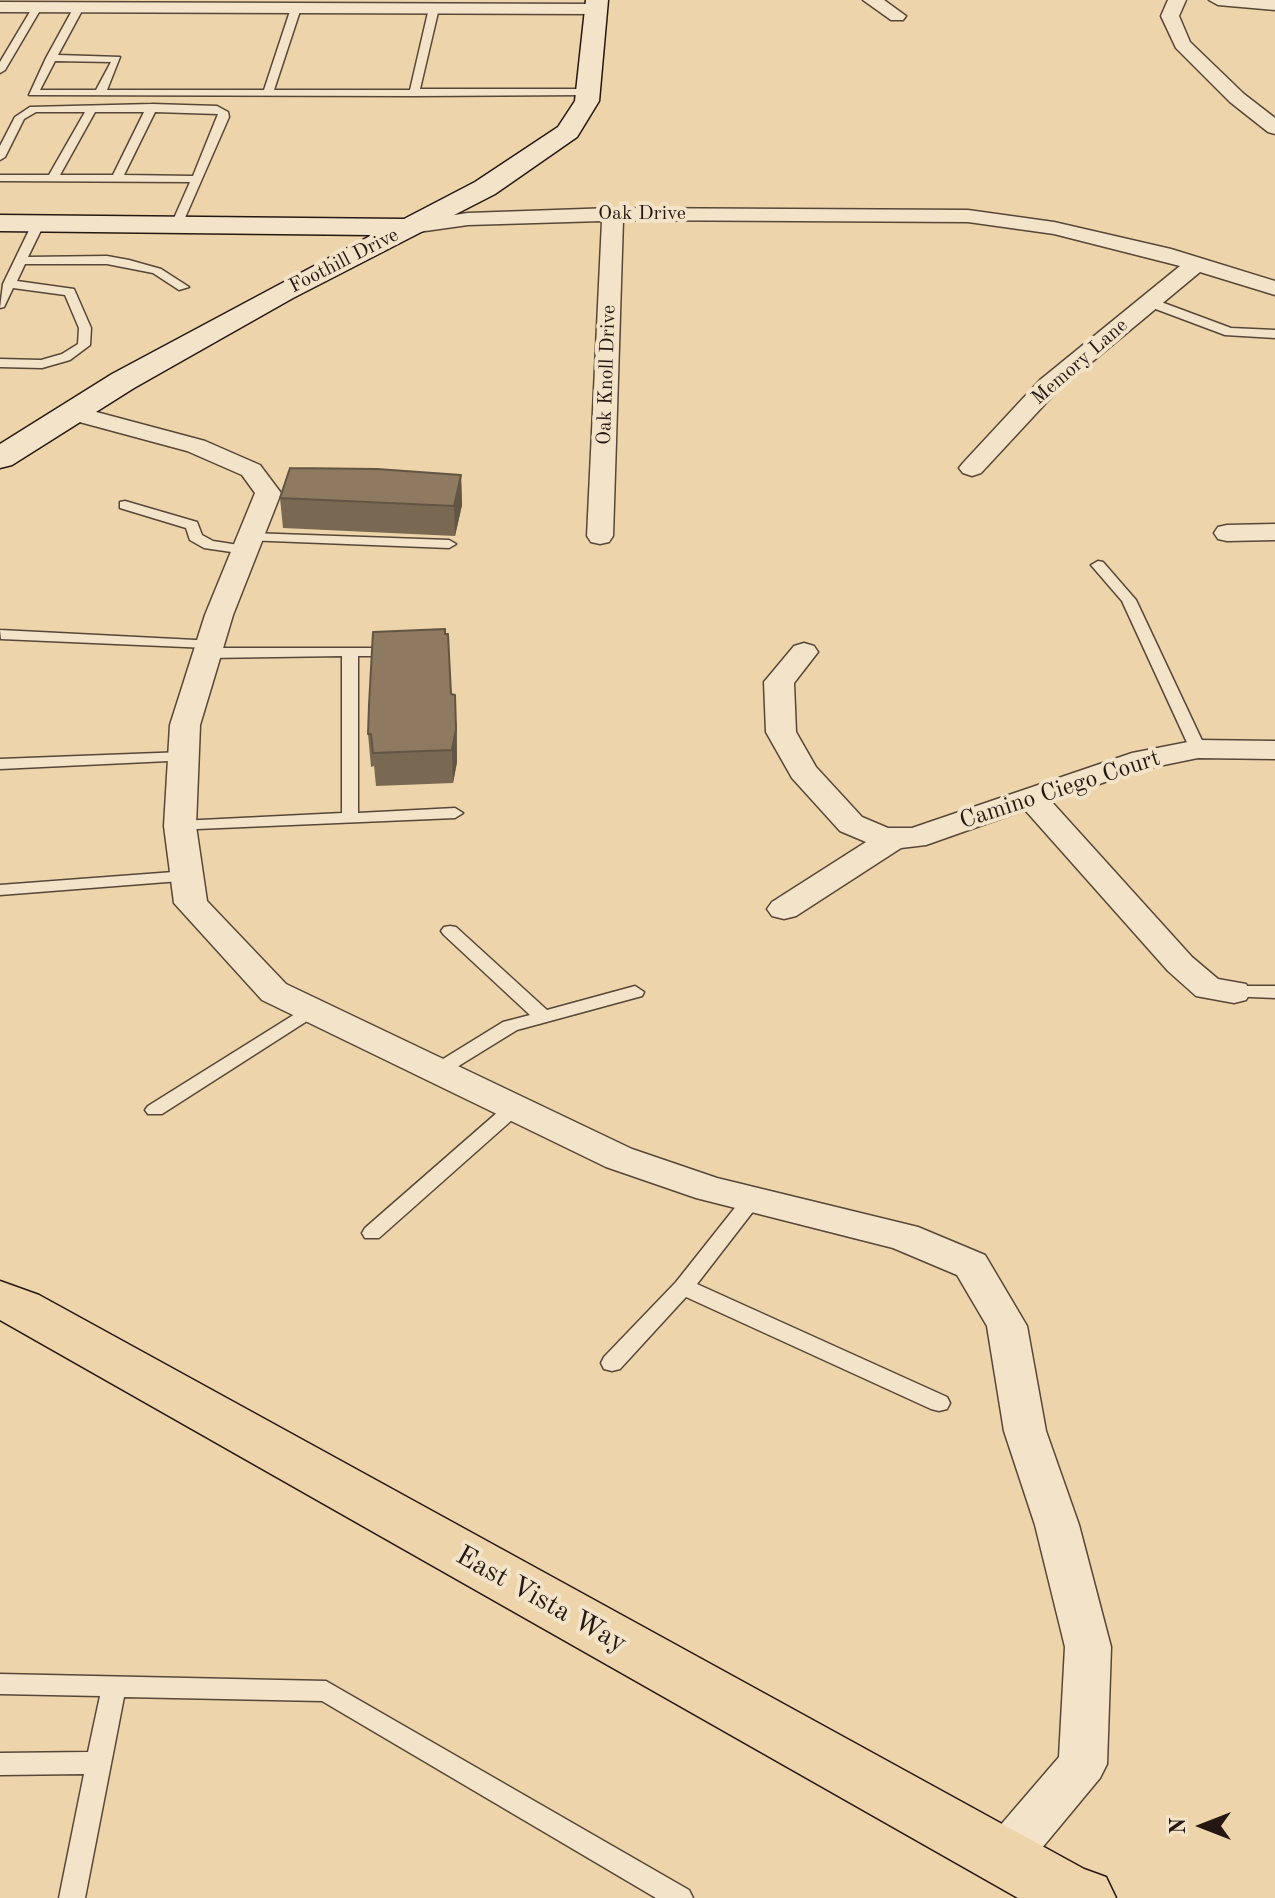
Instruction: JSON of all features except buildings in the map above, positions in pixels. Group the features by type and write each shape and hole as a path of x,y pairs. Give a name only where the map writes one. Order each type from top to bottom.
{"main road":[{"name":"East Vista Way","path":"0,1299 1083,1898"}],"street":[{"path":"872,0 897,16"},
{"path":"1177,0 1170,16 1182,44 1237,98 1275,128"},
{"path":"1218,0 1275,5"},
{"path":"0,7 110,3 296,8 373,4 434,8 487,4 596,4"},
{"name":"Foothill Drive","path":"0,458 70,412 315,276 485,188 568,132 578,119 587,92 596,4"},
{"name":"Oak Drive","path":"0,223 411,227 468,219 613,214 968,216 1054,228 1196,264 1275,288"},
{"name":"Oak Knoll Drive","path":"600,536 613,214"},
{"path":"315,276 345,248 340,235 323,226"},
{"name":"Memory Lane","path":"972,468 1049,385 1196,264"},
{"path":"70,412 196,446 251,470 268,493 209,648 185,725 180,826 191,903 274,992 619,1158 709,1189 904,1237 971,1265 1007,1326 1025,1431 1057,1525 1088,1647 1083,1764 1004,1857"},
{"path":"1227,533 1275,532"},
{"name":"Camino Ciego Court","path":"804,652 779,682 781,732 803,771 851,824 883,838 915,838 1132,762 1198,749 1275,750"},
{"path":"1031,797 1180,964 1208,988 1234,992"},
{"name":"Camino Ciego Court","path":"784,909 894,838"}],"lane":[{"path":"70,5 51,58 33,93 587,92"},
{"path":"0,70 37,7"},
{"path":"268,93 296,8"},
{"path":"414,93 434,8"},
{"path":"51,58 117,59 100,93"},
{"path":"117,178 152,107"},
{"path":"0,157 25,113 47,108 206,107 223,112 177,225"},
{"path":"53,178 92,108"},
{"path":"0,178 196,179"},
{"path":"0,304 38,224"},
{"path":"20,261 107,260 157,271 183,287"},
{"path":"0,363 42,364 66,357 84,345 85,328 70,292 9,284"},
{"path":"1149,302 1229,332 1275,334"},
{"path":"125,505 192,525 195,537 209,545 449,544"},
{"path":"1098,565 1129,600 1198,749"},
{"path":"1,634 209,648 350,653 414,650"},
{"path":"350,653 350,818"},
{"path":"0,764 184,757"},
{"path":"180,826 455,813"},
{"path":"0,890 187,876"},
{"path":"450,931 544,1017"},
{"path":"437,1071 510,1026 635,992"},
{"path":"1234,992 1275,992"},
{"path":"155,1110 311,1010"},
{"path":"372,1233 514,1108"},
{"path":"612,1363 683,1287 752,1200"},
{"path":"683,1287 939,1403"},
{"path":"0,1684 326,1691 680,1898"},
{"path":"72,1898 114,1686"},
{"path":"0,1764 99,1763"}]}
